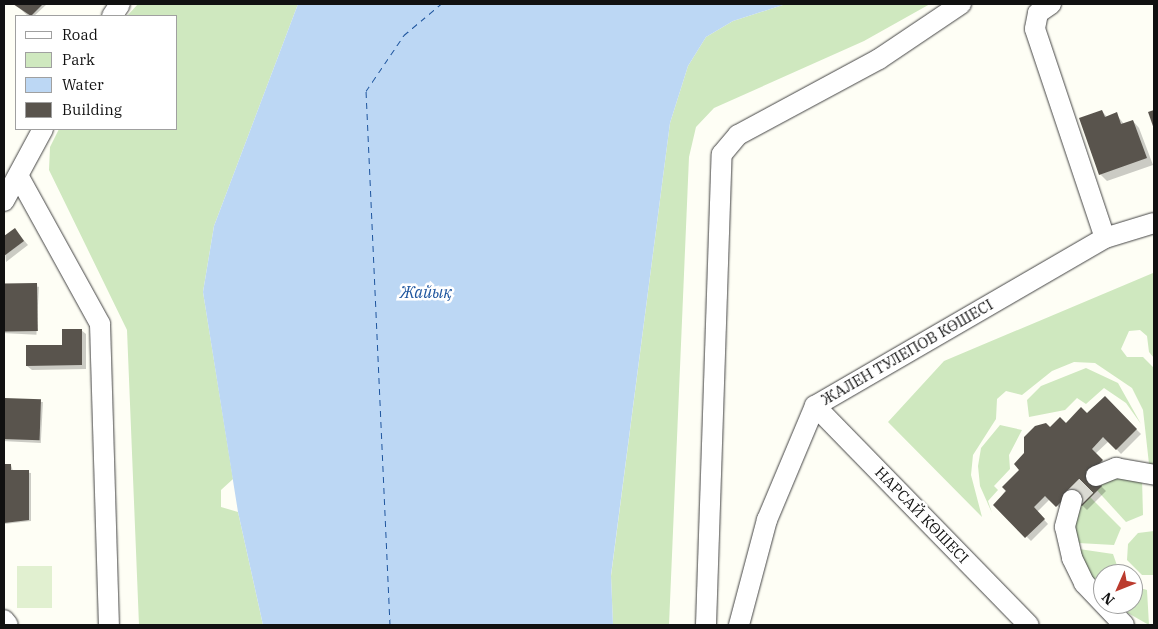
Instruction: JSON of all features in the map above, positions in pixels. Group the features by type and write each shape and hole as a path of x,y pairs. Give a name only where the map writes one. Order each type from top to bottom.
{"street":[{"path":"113,15 120,4"},
{"path":"706,625 722,154 738,135 878,59 961,4"},
{"path":"1051,4 1038,13 1035,29 1105,238"},
{"path":"4,201 43,130"},
{"path":"19,177 100,324 109,625"},
{"name":"ЖАЛЕН ТУЛЕПОВ КӨШЕСІ","path":"739,625 767,520 815,406 1105,238 1154,223"},
{"name":"НАРСАЙ КӨШЕСІ","path":"815,406 1028,625"},
{"path":"1096,476 1116,468 1154,475"},
{"path":"1072,500 1065,527 1072,558 1084,583 1124,625"},
{"path":"4,620 8,625"}],"green space":[{"path":"138,4 298,4 214,226 203,292 233,479 221,490 221,507 238,512 263,625 139,625 127,330 49,170 50,147 58,130 178,130 178,15 128,15"},
{"path":"786,4 930,4 864,41 714,108 696,127 689,157 669,625 613,625 611,576 670,123 688,66 706,37 733,21"},
{"path":"1153,273 1154,358 1149,352 1147,336 1140,330 1129,331 1121,349 1127,357 1143,357 1154,368 1154,466 1149,464 1143,410 1132,388 1095,363 1074,362 1052,371 1022,395 1006,391 997,399 996,419 973,455 971,475 982,517 888,422 944,361"},
{"path":"1086,368 1118,383 1141,424 1126,403 1104,388 1086,404 1077,398 1065,410 1029,417 1027,400 1041,386"},
{"path":"1000,425 1022,430 1009,455 1010,469 994,486 998,490 988,501 992,513 980,486 978,466 981,448"},
{"path":"1106,478 1142,479 1143,515 1126,522 1094,487"},
{"path":"1087,494 1121,528 1114,545 1078,543 1073,514"},
{"path":"1154,531 1154,575 1143,575 1143,564 1131,564 1127,560 1128,544 1138,533"},
{"path":"1079,549 1113,554 1116,564 1093,564 1093,582 1090,579"},
{"path":"17,566 52,566 52,608 17,608"},
{"path":"1143,589 1147,590 1149,625 1130,614 1143,614"}],"water":[{"name":"Жайық","path":"298,4 786,4 733,21 706,37 688,66 670,123 611,575 613,625 263,625 238,512 203,292 214,226"}],"building":[{"path":"13,4 43,4 32,15"},
{"path":"1102,110 1105,117 1117,112 1121,124 1133,120 1147,158 1099,175 1079,118"},
{"path":"1154,110 1154,129 1148,112"},
{"path":"15,228 24,241 4,256 4,236"},
{"path":"37,283 38,331 5,332 4,284"},
{"path":"62,329 82,329 82,365 26,366 26,345 62,345"},
{"path":"1105,396 1137,429 1116,450 1103,437 1092,449 1103,460 1090,473 1102,486 1082,506 1069,494 1056,507 1045,496 1034,507 1045,519 1025,538 993,505 1006,491 1002,487 1019,470 1014,464 1024,453 1024,437 1035,426 1046,423 1050,427 1060,417 1066,423 1081,407 1087,413"},
{"path":"4,398 41,399 40,440 4,439"},
{"path":"4,464 11,464 11,470 29,470 29,520 4,523"}],"ferry route":[{"path":"390,625 366,91 404,35 441,4"}],"tunnel":[{"path":"1072,500 1096,476"}]}
